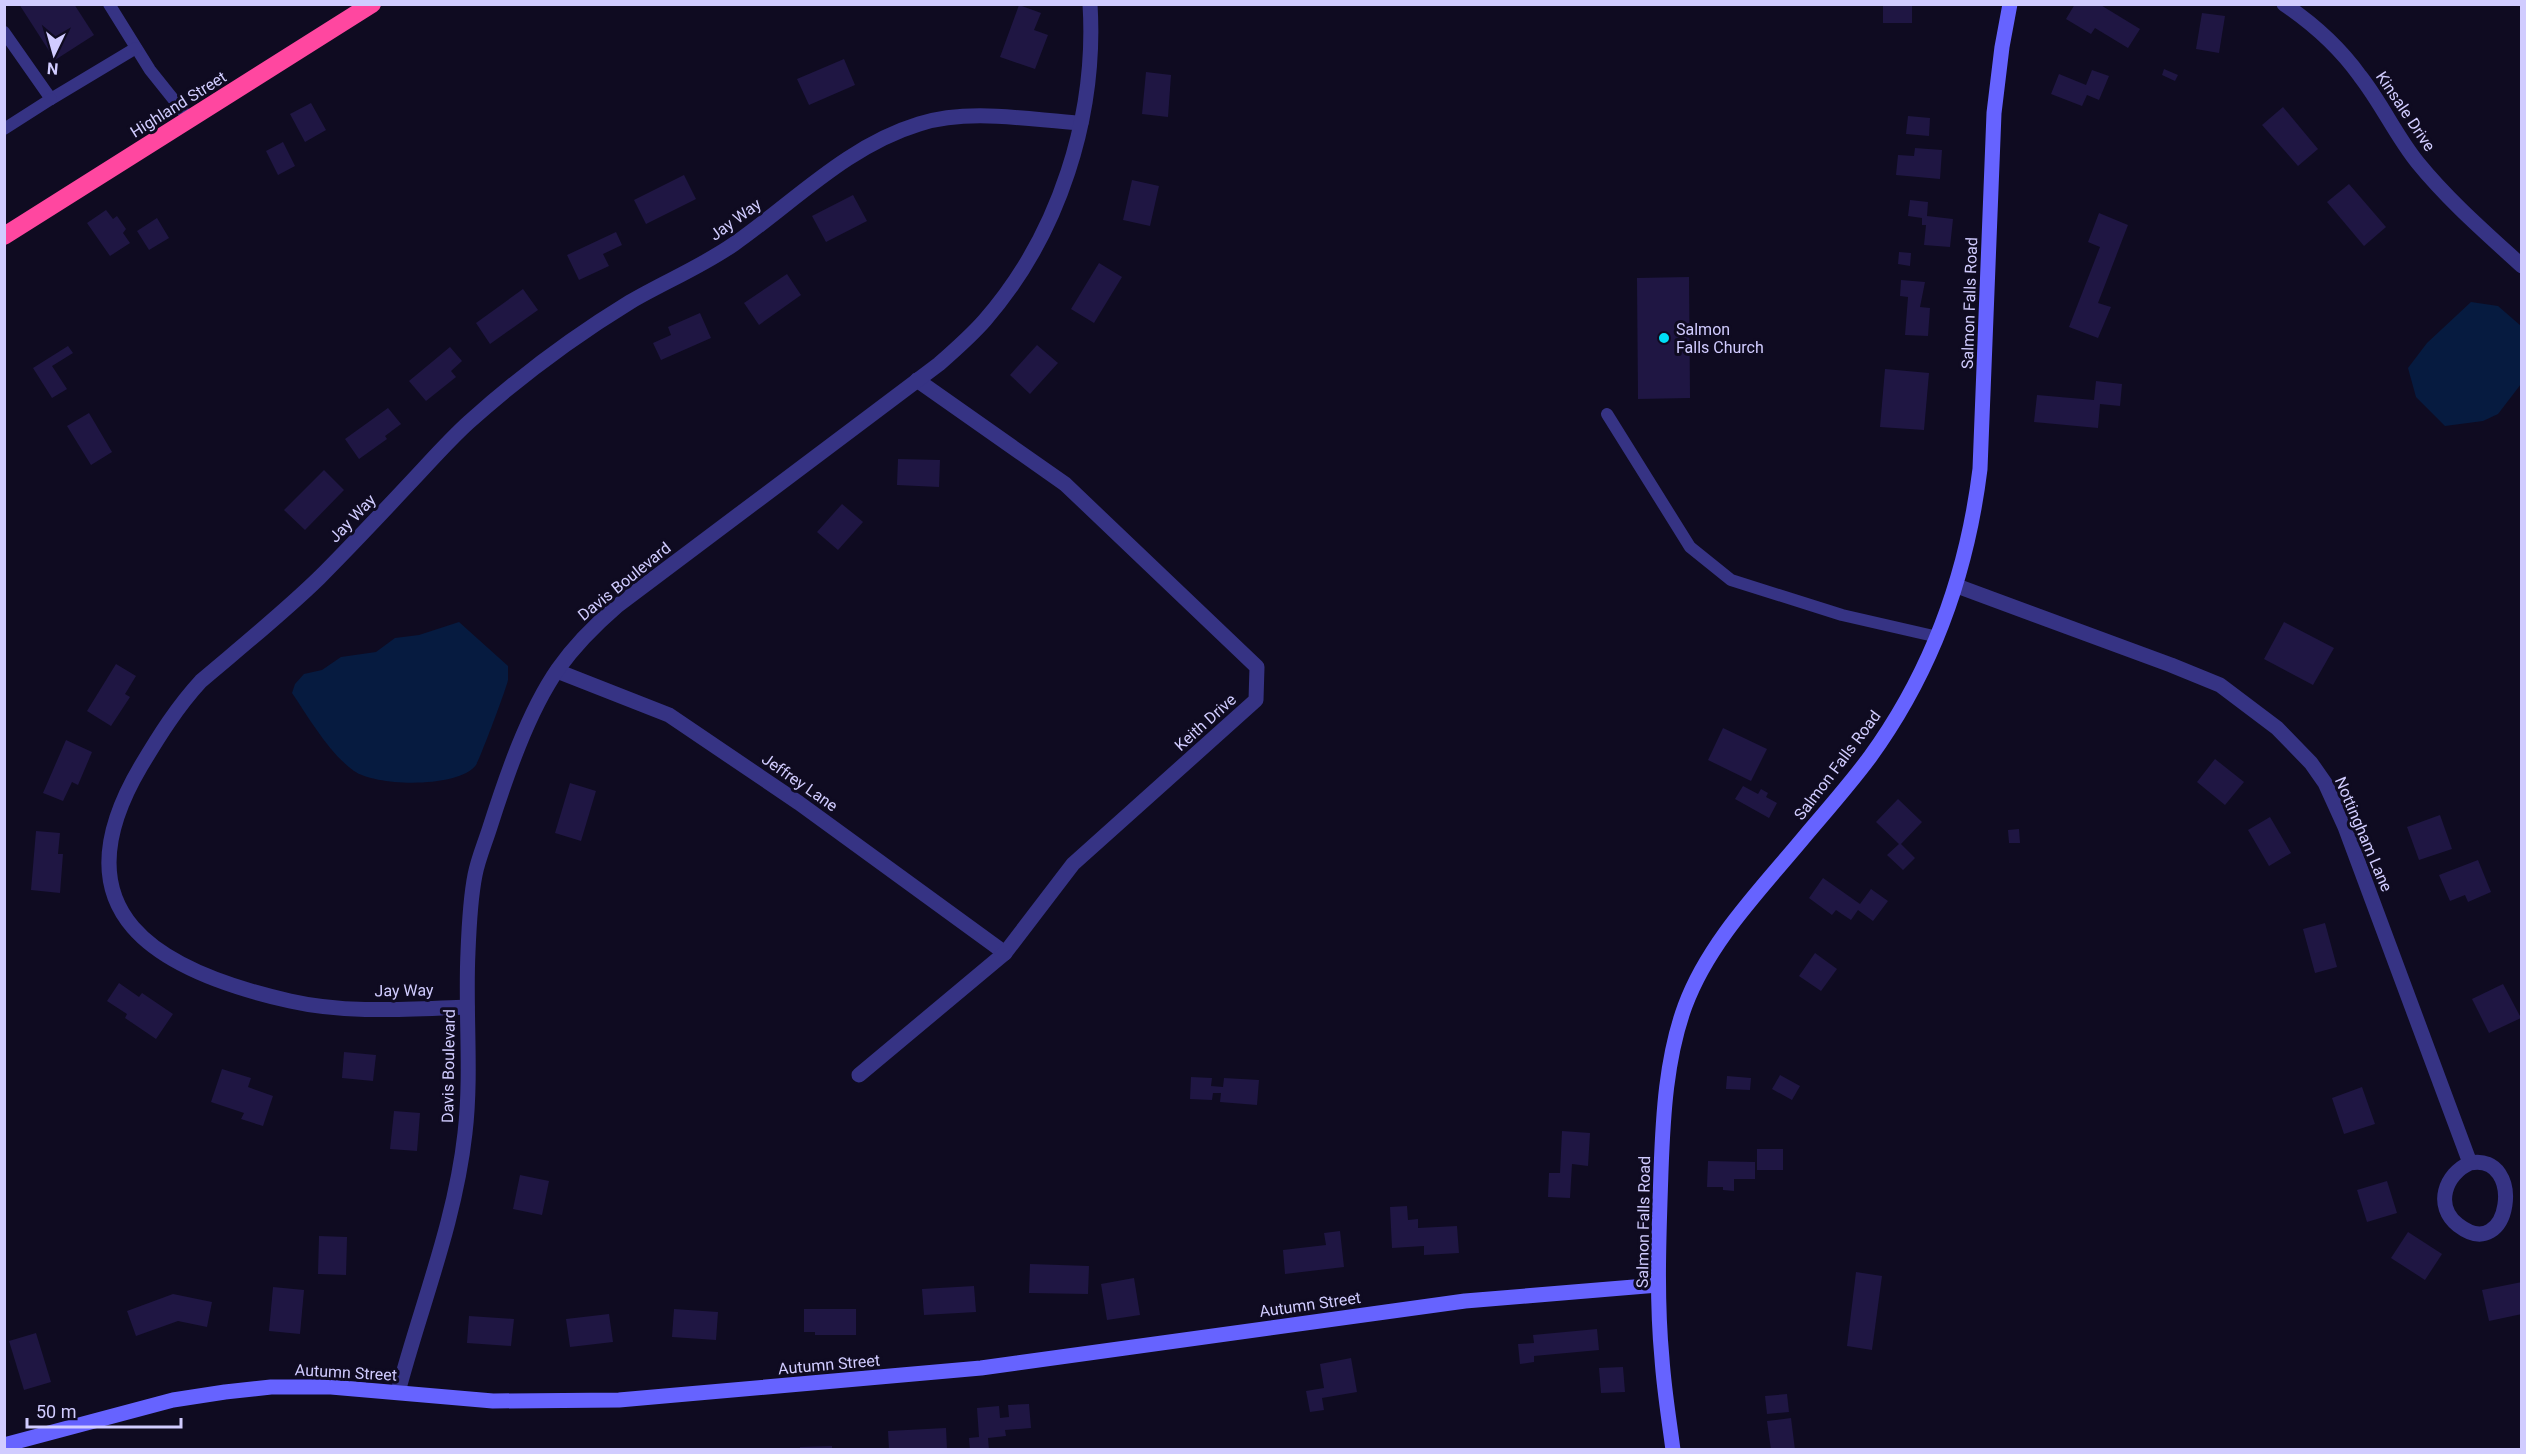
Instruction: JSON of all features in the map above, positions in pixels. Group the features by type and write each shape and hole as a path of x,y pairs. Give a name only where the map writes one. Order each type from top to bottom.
{"highway":[{"name":"Highland Street","path":"5,234 372,4"}],"street":[{"name":"Davis Boulevard","path":"398,1392 412,1339 448,1227 459,1181 469,1082 467,1007 471,909 475,874 500,797 520,746 557,671 595,625 617,606 939,364 985,320 1039,244 1064,184 1081,123 1090,54 1090,4"},
{"name":"Salmon Falls Road","path":"1673,1449 1662,1358 1658,1285 1662,1146 1674,1046 1686,1005 1707,962 1733,922 1870,757 1921,675 1957,586 1976,508 1980,469 1994,113 2010,4"},
{"name":"Kinsale Drive","path":"2284,4 2320,32 2340,52 2360,75 2394,132 2418,163 2442,190 2522,266"},
{"name":"Jay Way","path":"467,1007 340,1008 291,1001 197,972 161,952 136,932 122,912 113,891 108,852 111,832 128,789 178,708 201,681 318,579 438,453 493,403 588,329 732,245 856,153 889,135 921,123 959,117 1002,117 1081,123"},
{"name":"Keith Drive","path":"859,1075 1005,953 1073,864 1256,700 1257,667 1065,484 917,380"},
{"name":"Nottingham Lane","path":"1957,586 2220,685 2277,728 2312,763 2325,783 2345,827 2470,1163"},
{"name":"Jeffrey Lane","path":"557,671 669,715 799,803 1005,953"},
{"path":"2482,1161 2505,1170 2516,1192 2516,1205 2511,1216 2491,1231 2480,1233 2459,1226 2446,1208 2446,1185 2459,1168 2470,1163 2482,1161"},
{"name":"Autumn Street","path":"4,1445 173,1400 225,1392 331,1386 493,1401 619,1400 981,1368 1465,1301 1658,1285"}],"lane":[{"path":"109,4 150,70 190,120"},
{"path":"4,32 51,99"},
{"path":"4,129 136,48"},
{"path":"1607,414 1690,547 1731,579 1842,615 1938,637"}],"water":[{"path":"2471,302 2498,306 2521,326 2521,384 2498,414 2483,421 2445,426 2416,397 2408,368 2427,343"},
{"path":"459,622 508,666 507,685 476,765 467,773 453,778 417,783 380,780 354,771 336,755 312,724 292,693 295,684 304,674 322,670 341,657 376,652 395,638 419,635"}],"building":[{"path":"19,4 74,4 94,35 55,60"},
{"path":"1883,4 1912,4 1912,23 1883,23"},
{"path":"2075,4 2099,4 2140,29 2128,48 2095,28 2091,34 2066,19"},
{"path":"1019,5 1041,13 1034,30 1048,35 1035,69 1000,57"},
{"path":"2202,13 2225,16 2219,53 2196,49"},
{"path":"844,59 855,85 809,105 797,79"},
{"path":"2164,69 2178,75 2175,81 2162,75"},
{"path":"2092,70 2109,76 2099,100 2087,95 2082,106 2051,94 2059,74 2086,85"},
{"path":"1146,72 1171,75 1168,117 1142,114"},
{"path":"311,103 326,130 305,142 290,114"},
{"path":"2283,107 2318,149 2298,166 2262,125"},
{"path":"1908,116 1930,118 1929,136 1906,134"},
{"path":"283,142 295,166 278,175 266,151"},
{"path":"1915,148 1942,150 1940,179 1896,175 1898,155 1914,156"},
{"path":"684,175 696,199 646,224 634,200"},
{"path":"1132,180 1159,186 1150,226 1123,220"},
{"path":"2349,184 2386,227 2364,246 2327,202"},
{"path":"853,195 867,221 826,242 812,216"},
{"path":"1910,200 1928,202 1927,216 1953,219 1950,247 1924,245 1926,225 1922,225 1922,218 1908,216"},
{"path":"106,210 113,219 117,216 126,229 123,233 130,243 110,256 87,223"},
{"path":"2099,213 2128,225 2098,303 2111,307 2098,338 2069,327 2100,247 2088,242"},
{"path":"157,218 169,238 149,250 137,231"},
{"path":"616,232 622,245 603,254 609,266 579,280 567,255"},
{"path":"1899,252 1911,253 1910,266 1898,264"},
{"path":"1099,263 1122,277 1094,323 1071,309"},
{"path":"787,274 801,295 759,325 744,303"},
{"name":"Salmon Falls Church","path":"1689,277 1690,398 1638,399 1637,278"},
{"path":"1901,280 1925,282 1920,307 1930,308 1928,336 1905,335 1908,297 1900,296"},
{"path":"523,289 538,310 490,344 476,323"},
{"path":"700,313 711,338 661,360 653,343 671,335 668,327"},
{"path":"1037,345 1058,363 1030,394 1010,375"},
{"path":"68,346 73,353 52,366 67,389 52,398 33,368"},
{"path":"450,347 462,361 451,371 456,377 426,401 409,381"},
{"path":"1885,369 1929,373 1924,430 1880,427"},
{"path":"2096,381 2122,384 2120,406 2100,404 2098,428 2034,422 2037,395 2094,400"},
{"path":"388,408 401,424 385,436 387,439 359,459 345,439"},
{"path":"89,413 112,452 91,465 67,426"},
{"path":"898,459 940,460 939,487 897,485"},
{"path":"324,470 344,490 305,530 284,510"},
{"path":"842,504 863,522 838,550 817,532"},
{"path":"2284,622 2334,648 2313,685 2264,659"},
{"path":"116,664 136,676 125,694 130,697 111,726 87,711"},
{"path":"1723,728 1767,749 1751,781 1708,760"},
{"path":"66,740 92,752 78,785 72,782 63,801 43,793"},
{"path":"2215,759 2244,782 2225,805 2197,782"},
{"path":"570,783 596,791 581,841 555,833"},
{"path":"1743,786 1758,794 1761,789 1768,793 1766,797 1777,803 1769,818 1735,799"},
{"path":"1898,799 1922,822 1901,844 1915,858 1903,870 1887,855 1899,844 1876,822"},
{"path":"2440,815 2452,849 2419,860 2407,827"},
{"path":"2270,817 2291,853 2269,866 2248,830"},
{"path":"2019,829 2020,843 2009,843 2008,830"},
{"path":"36,831 60,833 58,854 63,854 60,893 31,890"},
{"path":"2478,860 2491,892 2468,902 2465,895 2450,901 2439,875"},
{"path":"1823,878 1860,904 1871,889 1888,901 1873,921 1858,910 1851,920 1836,910 1832,915 1809,898"},
{"path":"2325,923 2337,967 2315,973 2303,929"},
{"path":"1815,953 1837,969 1821,991 1799,976"},
{"path":"119,983 139,997 142,993 173,1014 156,1039 125,1018 127,1014 107,1001"},
{"path":"2503,984 2521,1018 2489,1033 2472,999"},
{"path":"344,1052 376,1055 373,1081 342,1078"},
{"path":"222,1069 251,1078 248,1087 273,1096 263,1126 241,1119 244,1113 211,1102"},
{"path":"1780,1075 1800,1086 1792,1100 1772,1089"},
{"path":"1727,1076 1751,1078 1750,1090 1726,1089"},
{"path":"1191,1077 1212,1078 1211,1086 1223,1087 1224,1078 1259,1080 1257,1105 1220,1102 1221,1093 1213,1093 1212,1100 1190,1099"},
{"path":"2362,1087 2375,1124 2344,1134 2332,1098"},
{"path":"394,1111 420,1113 417,1151 390,1149"},
{"path":"1562,1131 1590,1133 1588,1166 1572,1164 1570,1198 1548,1197 1549,1173 1560,1173"},
{"path":"1757,1149 1783,1149 1783,1170 1757,1170"},
{"path":"1708,1161 1755,1162 1755,1179 1734,1179 1734,1191 1723,1190 1723,1187 1707,1187"},
{"path":"520,1175 549,1181 542,1215 513,1209"},
{"path":"2387,1181 2397,1213 2367,1222 2357,1190"},
{"path":"1407,1206 1408,1220 1418,1219 1418,1228 1457,1226 1459,1253 1424,1255 1424,1246 1392,1248 1390,1207"},
{"path":"1340,1231 1344,1267 1285,1274 1283,1250 1326,1245 1324,1233"},
{"path":"2408,1232 2442,1254 2425,1280 2391,1258"},
{"path":"319,1236 347,1237 346,1275 318,1274"},
{"path":"1030,1264 1089,1266 1088,1294 1029,1293"},
{"path":"1856,1272 1882,1276 1872,1350 1847,1346"},
{"path":"1134,1278 1140,1315 1107,1320 1101,1284"},
{"path":"2522,1282 2522,1314 2489,1321 2482,1290"},
{"path":"974,1286 976,1312 924,1315 922,1289"},
{"path":"273,1287 304,1290 300,1334 269,1331"},
{"path":"173,1294 212,1302 207,1327 178,1321 136,1336 127,1311"},
{"path":"674,1309 718,1312 716,1340 672,1337"},
{"path":"804,1309 856,1309 856,1335 815,1335 815,1332 804,1332"},
{"path":"609,1314 613,1342 570,1347 566,1319"},
{"path":"469,1316 514,1319 511,1346 467,1343"},
{"path":"1597,1329 1599,1350 1534,1356 1534,1362 1520,1364 1518,1344 1534,1343 1533,1335"},
{"path":"36,1333 51,1382 24,1390 9,1341"},
{"path":"1351,1358 1357,1392 1322,1398 1324,1410 1310,1412 1306,1391 1324,1388 1320,1364"},
{"path":"1623,1367 1625,1392 1601,1393 1599,1368"},
{"path":"1787,1394 1789,1412 1767,1414 1765,1396"},
{"path":"1029,1404 1031,1428 1005,1430 1006,1436 988,1438 989,1450 970,1450 969,1438 979,1437 977,1408 999,1406 1000,1418 1009,1417 1008,1405"},
{"path":"1791,1418 1795,1450 1771,1450 1767,1421"},
{"path":"946,1428 947,1450 889,1450 888,1431"},
{"path":"832,1446 832,1450 800,1450 800,1447"}],"place":[{"name":"Salmon Falls Church","path":"1664,338"}]}
